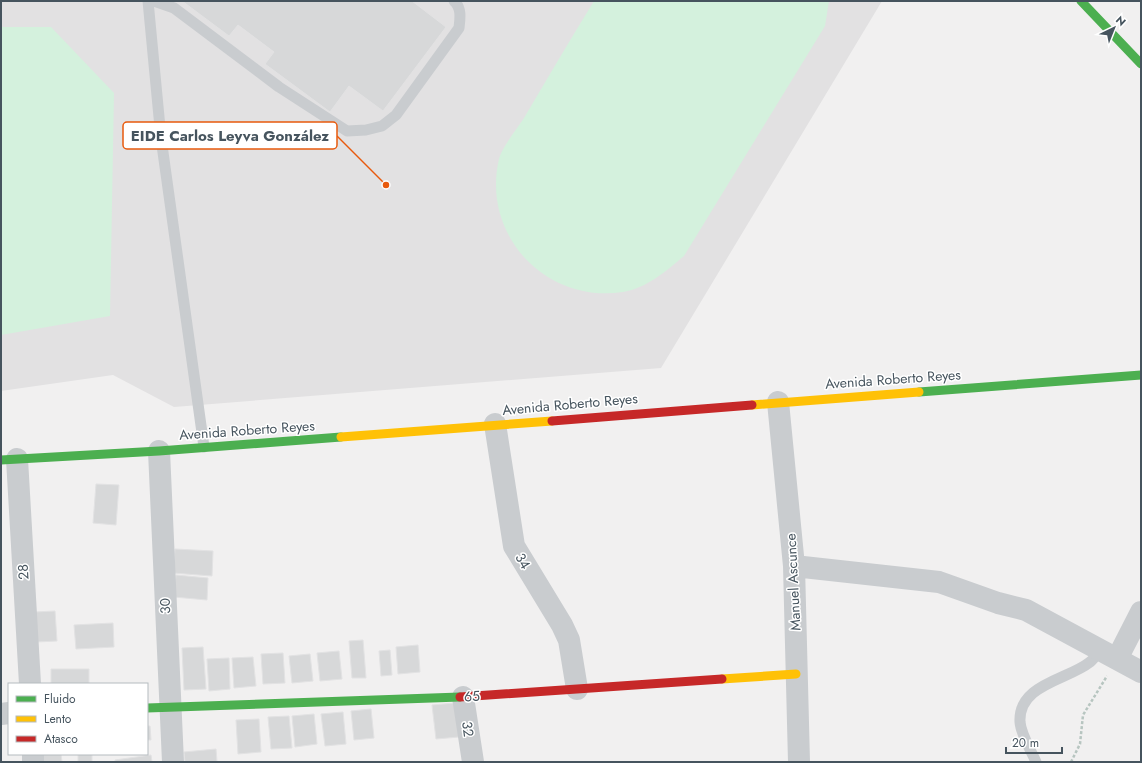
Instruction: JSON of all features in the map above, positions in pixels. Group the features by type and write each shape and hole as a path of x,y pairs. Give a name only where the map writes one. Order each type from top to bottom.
{"main road":[{"path":"1081,1 1141,64"},
{"name":"Avenida Roberto Reyes","path":"9,460 204,448 495,424 1141,375"},
{"name":"65","path":"148,708 463,697 796,674"}],"street":[{"name":"Manuel Ascunce","path":"778,402 794,566 799,762"},
{"name":"34","path":"495,424 514,546 562,625 569,640 577,689"},
{"name":"30","path":"159,451 169,707 173,762"},
{"name":"28","path":"9,460 30,683"},
{"path":"794,566 939,582 998,603 1026,610 1141,672"},
{"path":"1109,655 1141,612"},
{"name":"32","path":"463,697 473,762"}],"lane":[{"path":"148,1 162,138 204,448"},
{"path":"154,1 174,8 279,87 346,131 366,130 382,126 396,115 458,28 460,15 457,4 454,1"},
{"path":"1036,762 1020,723 1021,711 1028,698 1038,689 1090,662 1109,655"}],"path":[{"path":"1071,762 1080,744 1083,715 1109,655"}],"shaded area":[{"path":"1,1 882,1 661,368 174,407 113,375 1,391"}],"green space":[{"path":"594,1 829,1 825,26 684,256 648,283 623,292 595,293 569,287 545,275 525,258 510,238 500,214 496,187 499,159 503,149 524,118"},
{"path":"1,27 51,27 114,93 110,316 1,335"}],"building":[{"path":"182,1 412,1 446,27 383,111 349,86 330,112 265,64 274,52 238,25 229,36"},
{"path":"96,484 119,485 116,525 93,523"},
{"path":"175,549 213,551 212,576 173,573"},
{"path":"176,575 208,578 207,600 174,597"},
{"path":"55,611 57,641 36,642 35,612"},
{"path":"113,623 114,647 76,649 74,625"},
{"path":"363,640 366,678 352,678 349,641"},
{"path":"418,645 420,672 398,674 396,647"},
{"path":"203,647 206,689 184,690 182,648"},
{"path":"390,650 392,675 381,676 379,651"},
{"path":"339,651 342,679 320,681 317,653"},
{"path":"283,653 285,683 263,684 261,654"},
{"path":"310,654 313,681 292,683 289,656"},
{"path":"253,657 256,686 234,688 232,658"},
{"path":"229,658 230,689 209,691 207,659"},
{"path":"51,669 89,669 89,683 51,683"},
{"path":"455,703 459,737 436,739 432,705"},
{"path":"371,709 374,738 354,740 351,711"},
{"path":"343,712 346,744 325,746 321,714"},
{"path":"314,714 317,744 295,747 292,716"},
{"path":"289,716 292,748 271,749 268,717"},
{"path":"259,719 261,752 238,754 236,720"},
{"path":"148,726 150,726 151,740 148,740"},
{"path":"216,749 217,762 185,762 184,752"},
{"path":"39,755 61,755 62,762 40,762"},
{"path":"78,755 92,755 92,762 78,762"},
{"path":"151,755 152,762 115,762 115,760"}],"traffic: fast":[{"path":"1081,1 1141,64"},
{"path":"919,392 1141,375"},
{"path":"1,460 159,451 341,437"},
{"path":"148,708 460,697"}],"traffic: slow":[{"path":"752,405 919,392"},
{"path":"341,437 552,421"},
{"path":"722,679 796,674"}],"traffic: jam":[{"path":"552,421 752,405"},
{"path":"460,697 722,679"}],"place":[{"name":"EIDE Carlos Leyva González","path":"386,185"}]}
